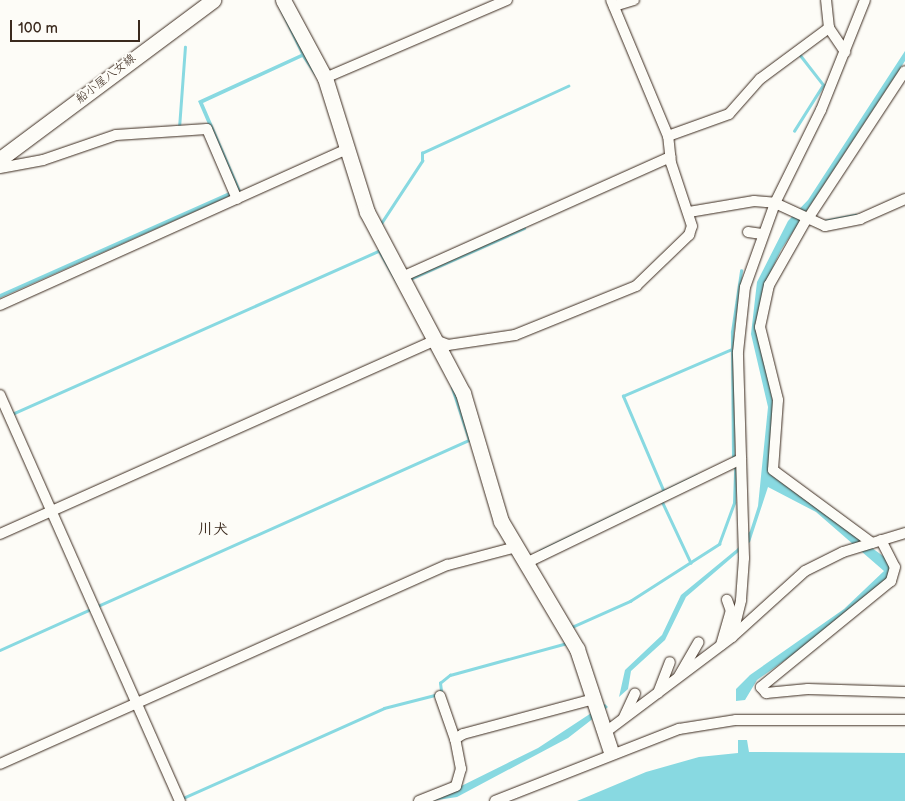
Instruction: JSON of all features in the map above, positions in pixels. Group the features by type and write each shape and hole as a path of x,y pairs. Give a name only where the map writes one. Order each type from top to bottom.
{"street":[{"name":"船小屋八女線","path":"0,159 212,0"},
{"path":"283,0 325,78 349,148 367,212 463,393 501,521 577,649 607,731 611,752"},
{"path":"325,78 507,0"},
{"path":"0,534 435,340 448,345 515,335 636,286 689,235 689,212 670,157 668,136 612,3 634,0"},
{"path":"826,0 829,28 844,52"},
{"path":"732,637 742,600 740,317 750,265 775,203 844,52 865,0"},
{"path":"668,136 729,114 760,79 829,28"},
{"path":"905,71 805,220 769,285 760,327 778,400 773,470 876,541 896,566 890,581 761,687 766,693 905,692"},
{"path":"0,168 43,160 116,135 207,129 235,194"},
{"path":"0,305 235,194 349,148"},
{"path":"402,277 670,157"},
{"path":"689,212 754,201 775,203 805,220 825,226 860,218 905,199"},
{"path":"748,232 762,234"},
{"path":"0,395 180,801"},
{"path":"526,563 741,459"},
{"path":"607,731 732,637 805,571 876,541 905,533"},
{"path":"0,764 448,565 516,548"},
{"path":"721,645 731,612 727,600"},
{"path":"679,676 698,642"},
{"path":"658,693 670,662"},
{"path":"622,720 635,693"},
{"path":"419,801 456,786 461,769 455,739 440,696"},
{"path":"455,739 486,724 594,699"},
{"path":"495,801 611,752 678,729 736,720 905,720"}],"water":[{"path":"275,0 307,55 203,103 241,191 0,298 0,294 236,189 198,101 301,54"},
{"path":"905,51 905,61 781,250 763,288 757,322 774,408 771,475 890,561 891,575 832,627 757,680 745,700 736,701 736,689 750,675 844,609 884,571 816,512 768,487 750,542 686,597 665,640 631,671 628,689 619,697 625,670 662,635 681,595 737,549 750,531 758,506 768,407 751,334 757,282 788,221 808,200"},
{"path":"605,704 608,707 568,738 457,797 431,801 538,748"},
{"path":"738,740 747,740 749,752 905,753 905,801 577,801 646,772 699,757 738,753"}],"waterway":[{"path":"179,128 185,47"},
{"path":"303,55 315,73"},
{"path":"794,131 823,85 800,56"},
{"path":"380,225 422,161 422,153 568,86"},
{"path":"824,221 855,215"},
{"path":"408,280 524,228"},
{"path":"10,415 379,251"},
{"path":"380,252 398,283"},
{"path":"733,458 732,332 741,271"},
{"path":"663,490 623,396 732,349"},
{"path":"98,606 469,440 452,388"},
{"path":"572,627 630,601 719,544 734,503 735,468"},
{"path":"540,551 697,475"},
{"path":"662,501 691,563"},
{"path":"0,650 93,608"},
{"path":"441,691 440,683 450,675 567,643"},
{"path":"181,799 384,708 435,695"}],"district":[{"name":"川犬","path":"213,530"}]}
